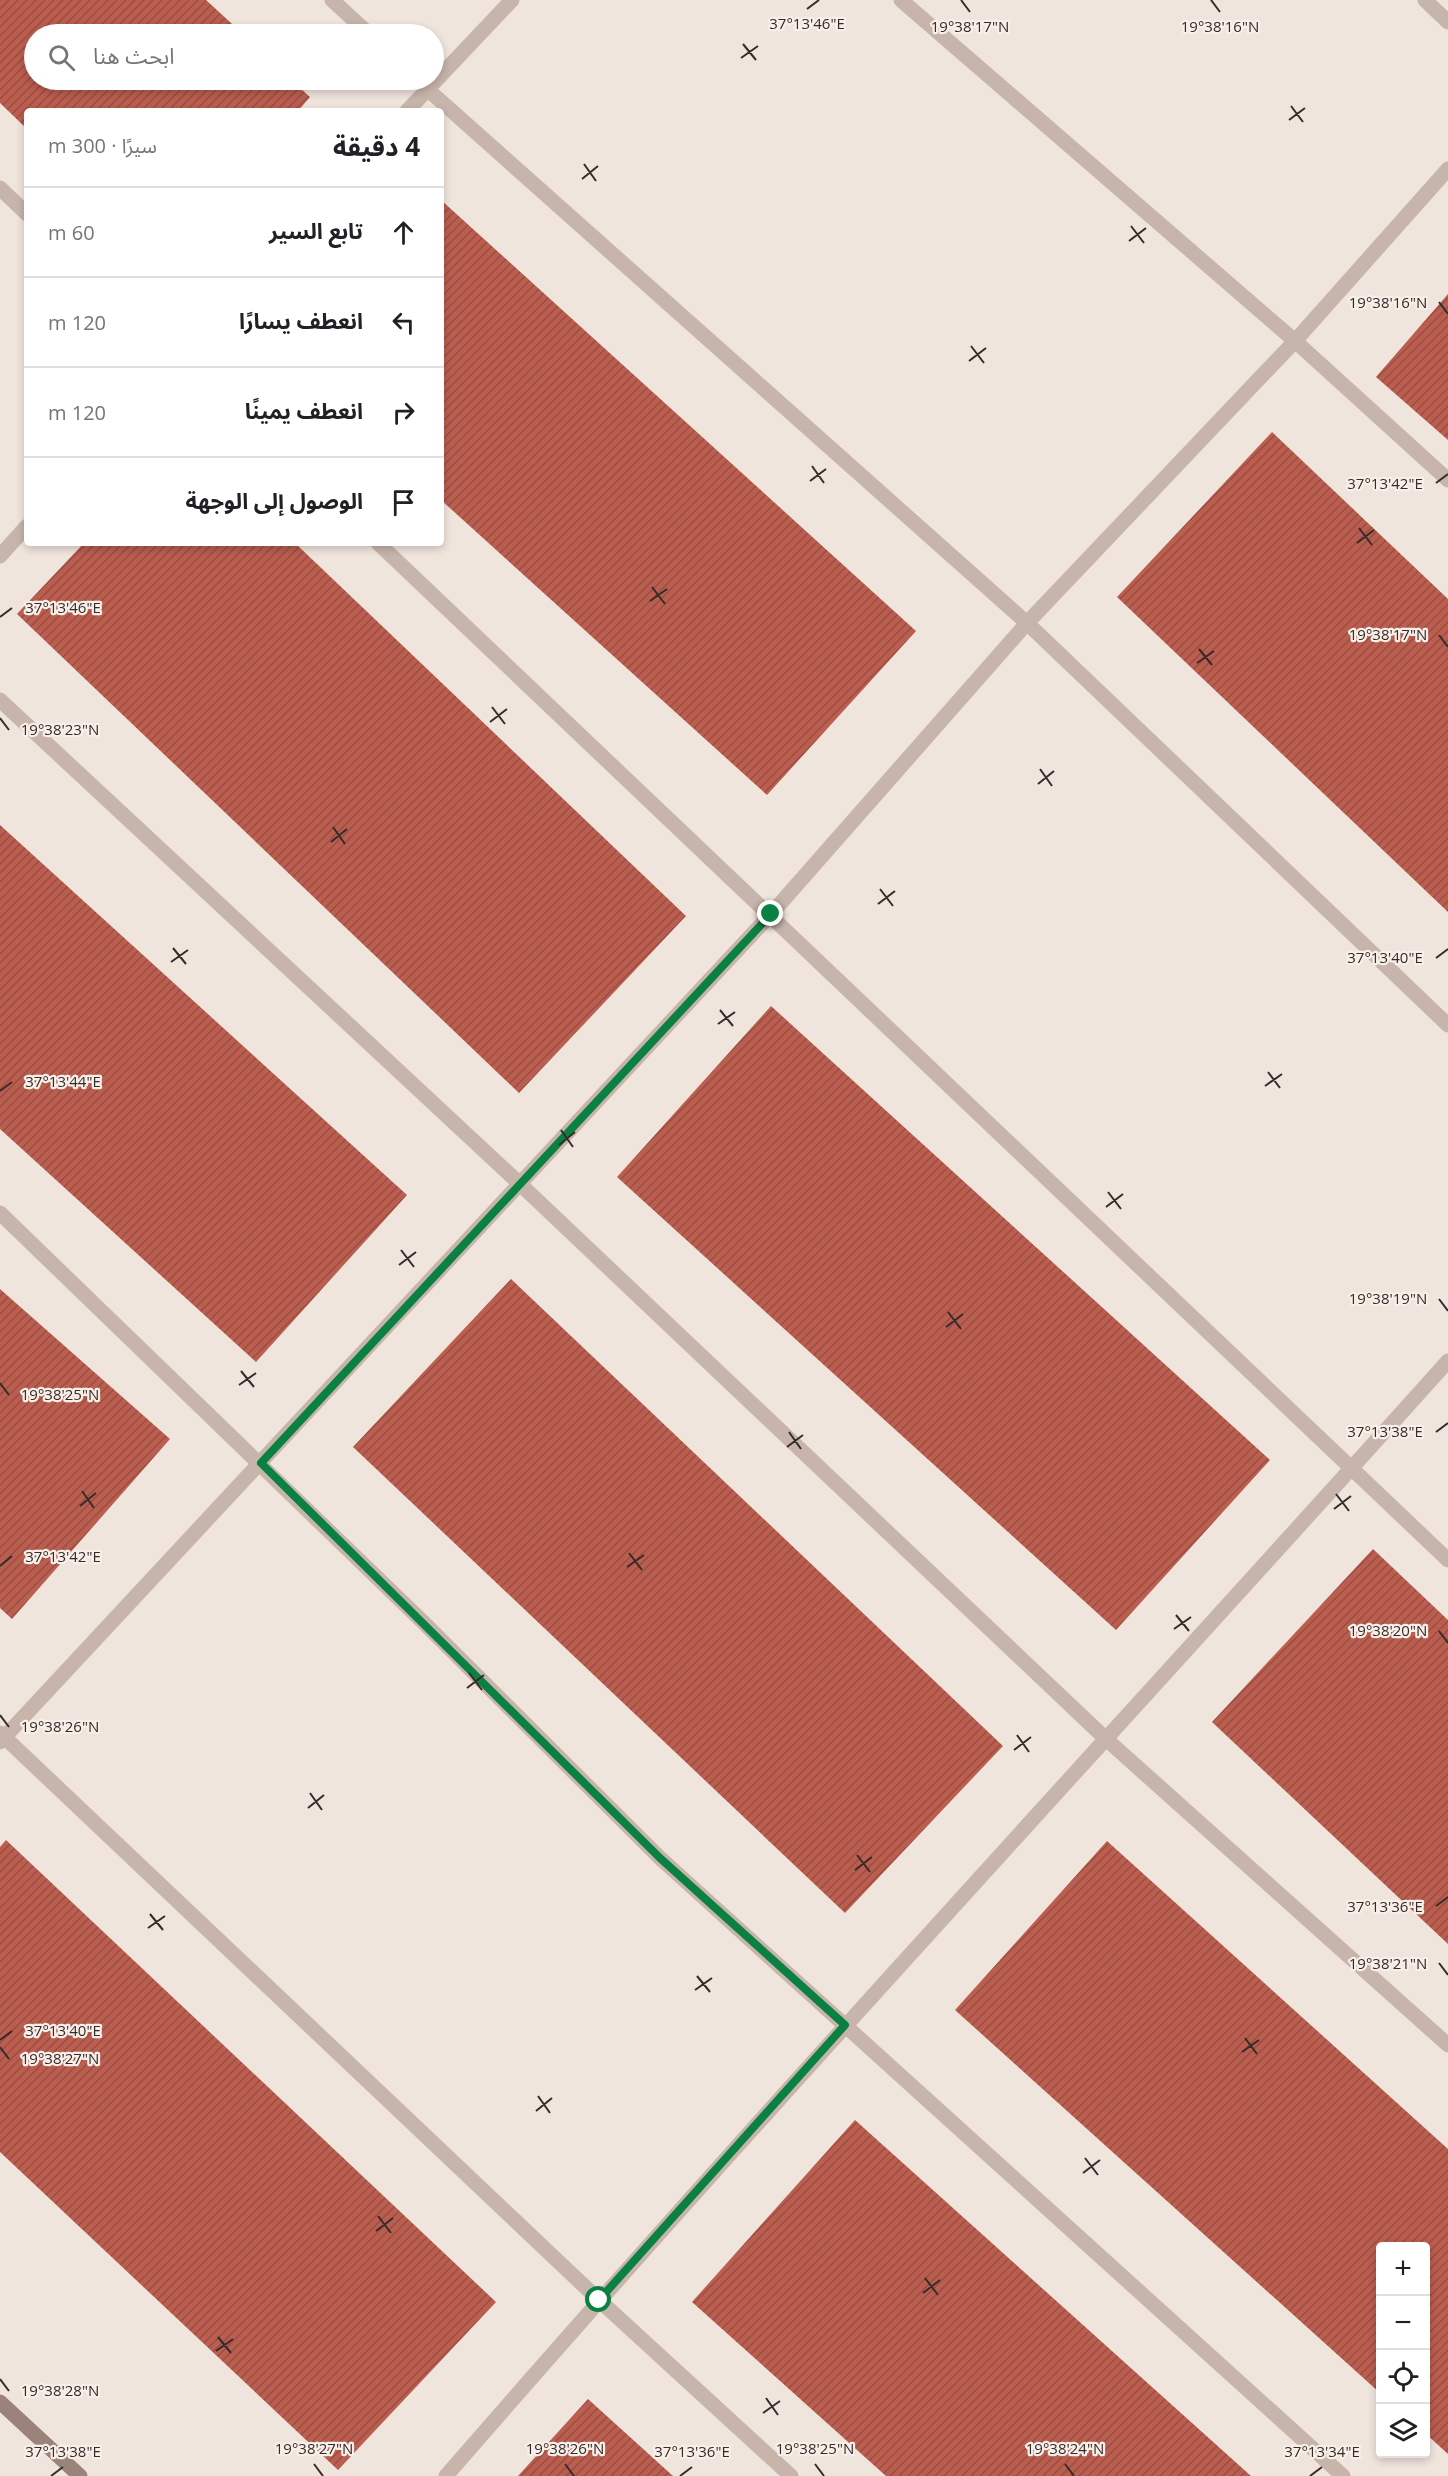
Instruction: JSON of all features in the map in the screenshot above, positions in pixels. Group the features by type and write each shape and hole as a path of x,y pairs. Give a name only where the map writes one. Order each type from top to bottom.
{"street":[{"path":"332,0 358,24"},
{"path":"444,63 512,0"},
{"path":"901,0 1295,341 1448,480"},
{"path":"1425,0 1448,22"},
{"path":"409,108 419,90"},
{"path":"429,90 1027,623 1448,1025"},
{"path":"791,2476 599,2300 2,1737 261,1463 771,914 1027,623 1295,341 1448,169"},
{"path":"0,189 24,210"},
{"path":"0,556 24,529"},
{"path":"381,546 771,914 1448,1560"},
{"path":"0,700 520,1184 1106,1739 1448,2045"},
{"path":"0,1213 261,1463 660,1858 1343,2476"},
{"path":"446,2476 599,2300 845,2025 1448,1361"},
{"path":"0,2402 80,2476"}],"building":[{"path":"0,0 206,0 232,24 24,24 24,90 302,90 310,97 301,108 24,108 24,126 0,103"},
{"path":"444,203 916,631 767,795 444,503"},
{"path":"1448,294 1448,440 1376,377"},
{"path":"1272,432 1448,599 1448,912 1117,597"},
{"path":"81,546 298,546 686,916 519,1093 17,614"},
{"path":"0,825 407,1195 256,1362 0,1129"},
{"path":"771,1006 1270,1460 1116,1630 617,1177"},
{"path":"511,1279 1003,1746 845,1913 353,1447"},
{"path":"0,1289 170,1439 12,1619 0,1608"},
{"path":"1373,1549 1448,1620 1448,1944 1212,1722"},
{"path":"6,1840 496,2302 338,2470 0,2152 0,1847"},
{"path":"1107,1841 1448,2149 1448,2454 1430,2438 1430,2242 1376,2242 1376,2389 955,2010"},
{"path":"855,2120 1251,2476 886,2476 692,2302"},
{"path":"588,2399 673,2476 518,2476"}],"route":[{"path":"599,2300 845,2025 660,1858 261,1463 771,914"}]}
